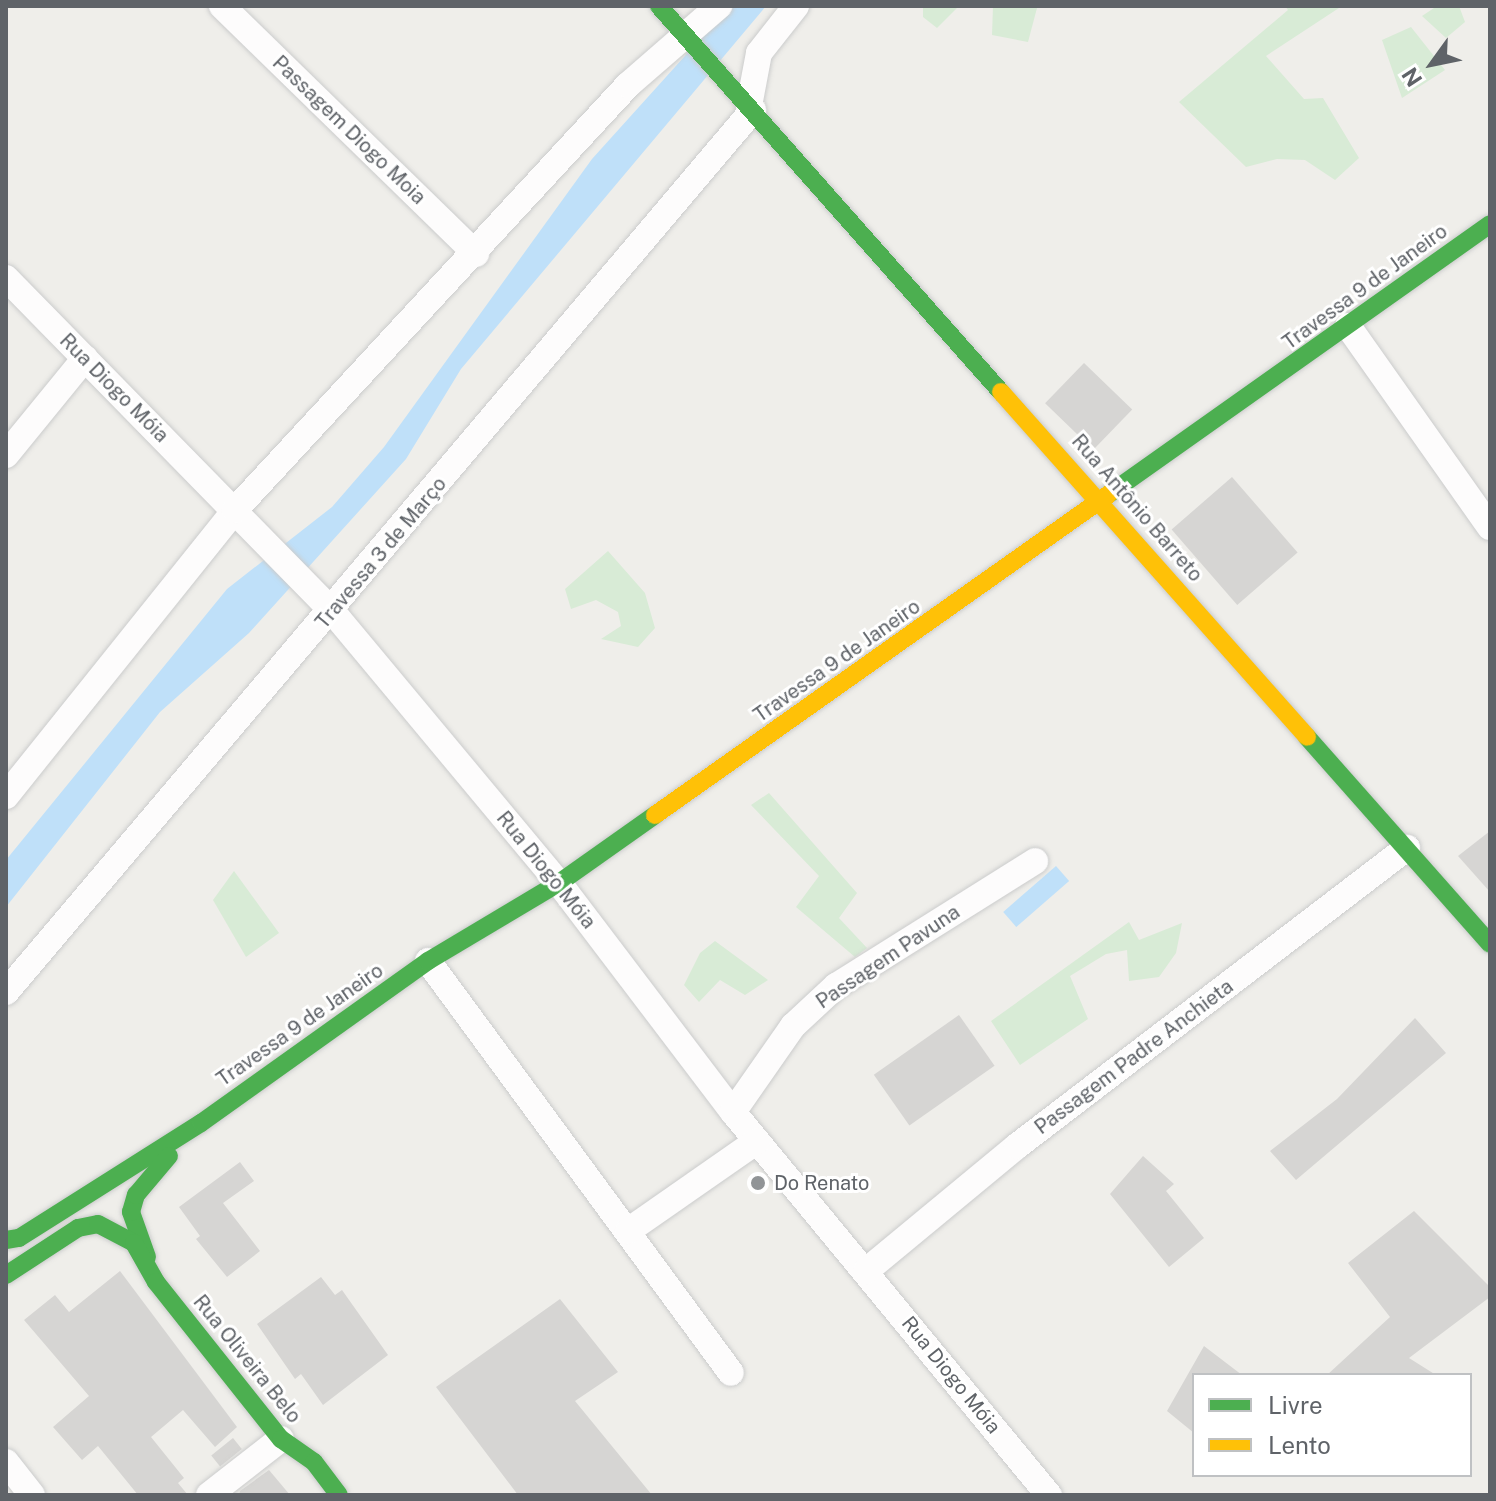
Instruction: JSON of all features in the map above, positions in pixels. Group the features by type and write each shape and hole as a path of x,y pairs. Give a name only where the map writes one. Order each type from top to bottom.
{"main road":[{"name":"Rua Antônio Barreto","path":"659,6 1102,502 1490,944"},
{"name":"Travessa 9 de Janeiro","path":"201,1123 428,961 559,883 1102,502 1490,224"},
{"path":"6,1240 19,1238 201,1123"},
{"name":"Rua Oliveira Belo","path":"156,1282 134,1227 136,1195 201,1123"},
{"name":"Rua Oliveira Belo","path":"6,1275 78,1228 98,1224 134,1243 156,1282 281,1439 314,1462 339,1495"}],"street":[{"name":"Passagem Diogo Moia","path":"222,6 476,254"},
{"path":"6,796 235,510 476,254 628,85 687,38 719,6"},
{"name":"Travessa 3 de Março","path":"6,992 749,107 759,53 796,6"},
{"name":"Rua Diogo Móia","path":"6,278 328,607 559,883 733,1112 1049,1495"},
{"path":"1348,326 1490,527"},
{"path":"6,455 85,358"},
{"name":"Passagem Padre Anchieta","path":"866,1271 1017,1146 1407,848"},
{"name":"Passagem Pavuna","path":"733,1112 793,1026 836,986 1035,861"},
{"path":"428,961 731,1373"},
{"path":"628,1231 757,1141"},
{"path":"209,1495 281,1439"},
{"path":"6,1462 32,1495"}],"green space":[{"path":"923,6 959,6 937,28 923,17"},
{"path":"993,6 1037,8 1028,42 992,35"},
{"path":"1285,6 1342,6 1266,56 1304,99 1323,98 1359,158 1335,180 1305,160 1277,159 1246,167 1179,102 1288,10"},
{"path":"1437,6 1459,6 1465,22 1446,38 1422,16"},
{"path":"1411,27 1445,70 1402,98 1382,40"},
{"path":"608,551 645,593 655,628 638,647 601,639 621,626 618,612 596,600 571,609 565,589"},
{"path":"769,793 857,893 839,918 867,948 855,957 796,907 819,876 751,805"},
{"path":"234,871 279,933 246,957 213,900"},
{"path":"1129,922 1139,940 1182,923 1176,953 1159,977 1129,981 1127,950 1106,954 1070,976 1088,1019 1020,1065 991,1021"},
{"path":"715,941 768,980 745,995 720,980 699,1002 684,985 700,953"}],"water":[{"path":"730,6 766,6 461,369 406,459 249,633 160,712 6,907 6,860 227,589 332,507 384,447 592,159"},
{"path":"1056,866 1069,881 1016,927 1003,912"}],"building":[{"path":"1084,363 1132,410 1093,450 1045,403"},
{"path":"1232,477 1298,552 1237,605 1172,529"},
{"path":"1490,831 1490,892 1458,856"},
{"path":"959,1015 995,1066 909,1125 874,1075"},
{"path":"1415,1018 1446,1053 1296,1180 1270,1151 1337,1099"},
{"path":"1143,1156 1174,1184 1166,1191 1204,1238 1169,1267 1110,1194"},
{"path":"240,1162 254,1181 223,1203 260,1251 227,1277 196,1239 200,1236 179,1207"},
{"path":"1414,1211 1490,1287 1490,1297 1409,1358 1433,1373 1329,1373 1390,1317 1348,1263"},
{"path":"120,1271 237,1427 215,1447 183,1410 151,1437 184,1478 178,1483 188,1495 138,1495 98,1446 82,1460 53,1427 89,1396 24,1320 55,1295 69,1312"},
{"path":"321,1277 335,1295 342,1290 388,1355 323,1405 301,1374 295,1379 257,1324"},
{"path":"560,1299 618,1372 575,1401 652,1495 518,1495 436,1387"},
{"path":"1204,1346 1239,1373 1192,1373 1192,1431 1167,1411"},
{"path":"233,1438 242,1449 220,1467 211,1456"},
{"path":"269,1470 290,1495 239,1495 240,1491"}],"traffic: fast":[{"path":"659,6 1001,392"},
{"path":"1109,494 1490,224"},
{"path":"1307,737 1490,944"},
{"path":"6,1240 19,1238 201,1123 428,961 559,883 655,815"},
{"path":"147,1257 131,1212 136,1195 169,1156"},
{"path":"6,1275 78,1228 98,1224 134,1243 156,1282 281,1439 314,1462 339,1495"}],"traffic: slow":[{"path":"1001,392 1307,737"},
{"path":"655,815 1109,494"}],"place":[{"name":"Do Renato","path":"758,1183"}]}
